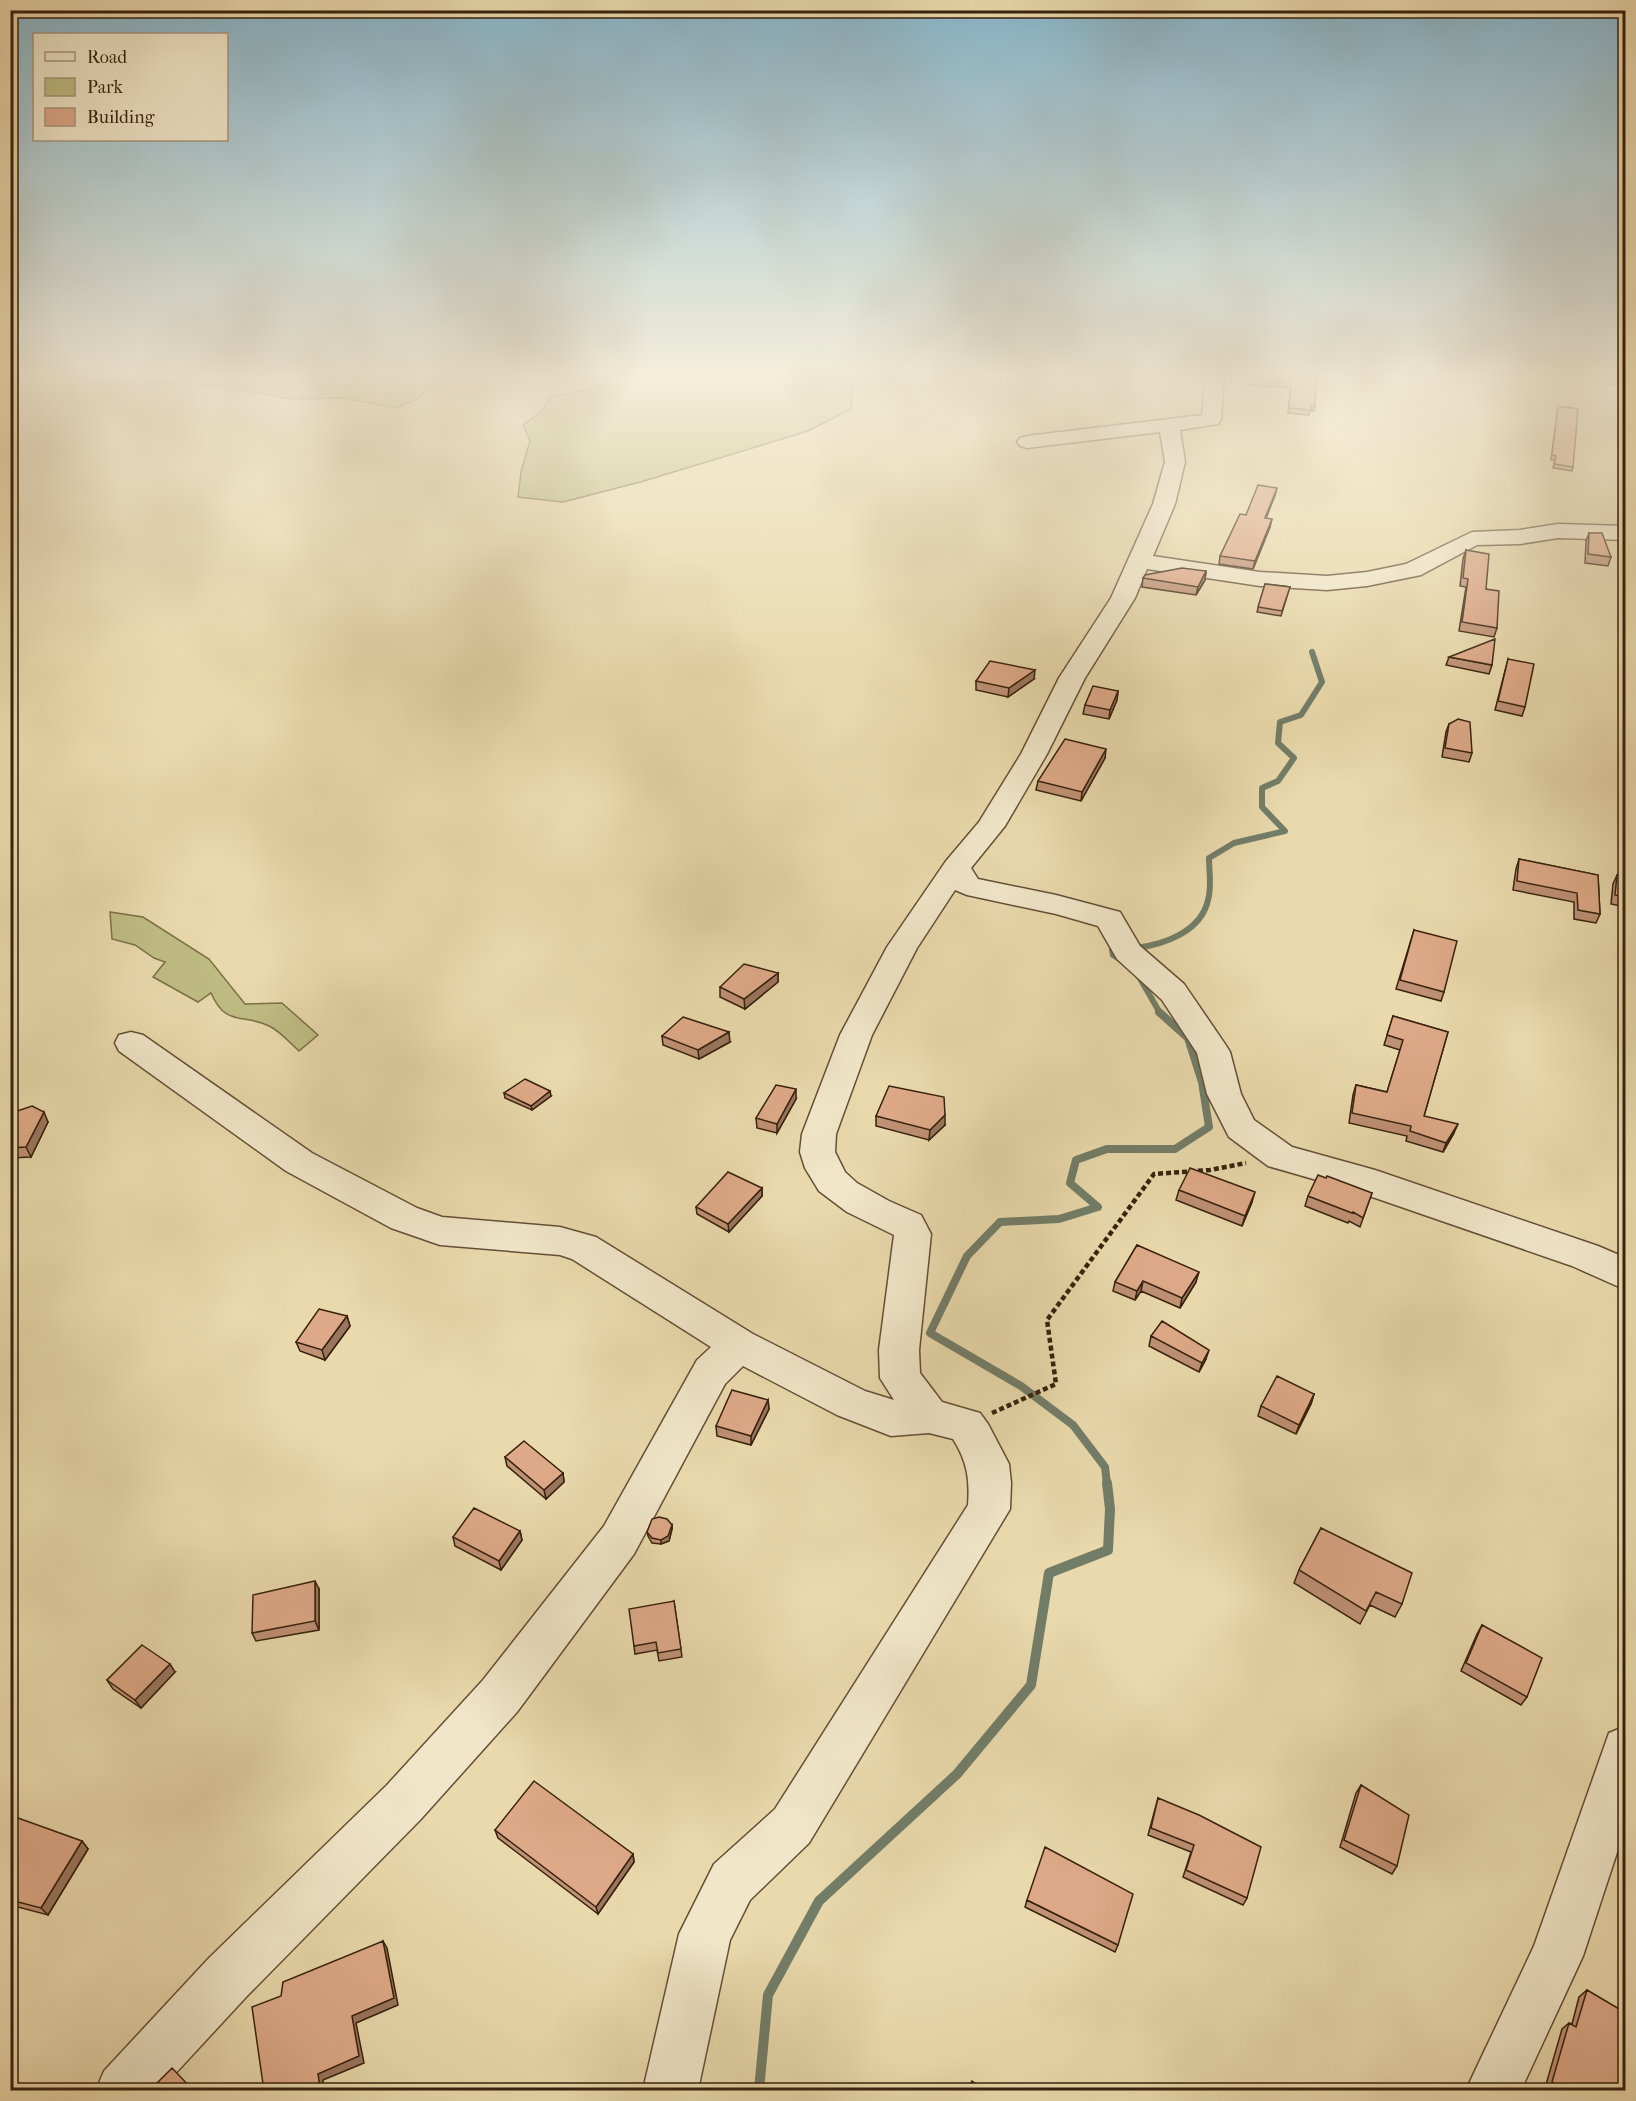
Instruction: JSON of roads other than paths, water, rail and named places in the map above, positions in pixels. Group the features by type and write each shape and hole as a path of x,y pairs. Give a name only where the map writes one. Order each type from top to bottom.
{"street":[{"path":"671,2091 705,1934 732,1882 792,1826 989,1509 992,1480 985,1454 900,1377 899,1350 913,1234 908,1225 849,1196 837,1187 820,1166 816,1149 830,1101 856,1035 902,947 956,867 997,815 1034,754 1072,678 1123,598 1164,504 1171,476"},
{"path":"1140,561 1260,579 1327,583 1367,579 1413,570 1472,539 1520,537 1558,531 1626,533"},
{"path":"956,867 967,885 1076,908 1109,920 1128,952 1173,992 1213,1052 1224,1094 1241,1128 1280,1157 1362,1180 1585,1256 1626,1275"},
{"path":"131,1043 299,1162 404,1218 440,1231 560,1241 583,1247 739,1345 851,1403 891,1418 948,1421"},
{"path":"123,2091 228,1977 404,1802 500,1696 619,1540 711,1372 739,1345"},
{"path":"1493,2091 1557,1956 1626,1750"}],"waterway":[{"path":"1135,948 1169,940 1198,921 1209,895 1209,858 1234,843 1285,831 1262,807 1262,788 1278,781 1294,758 1278,743 1280,722 1301,715 1322,682 1312,652"},
{"path":"1118,949 1112,949 1113,955 1124,962"},
{"path":"1138,975 1160,1013"},
{"path":"1107,1484 1105,1467 1073,1425 1021,1386 930,1333 967,1256 1000,1222 1059,1219 1098,1207 1070,1183 1076,1160 1107,1149 1175,1149 1209,1127 1202,1082 1188,1038 1160,1013"},
{"path":"759,2090 768,1995 819,1901 957,1774 1031,1685 1049,1573 1108,1550 1110,1509 1107,1483"}]}
